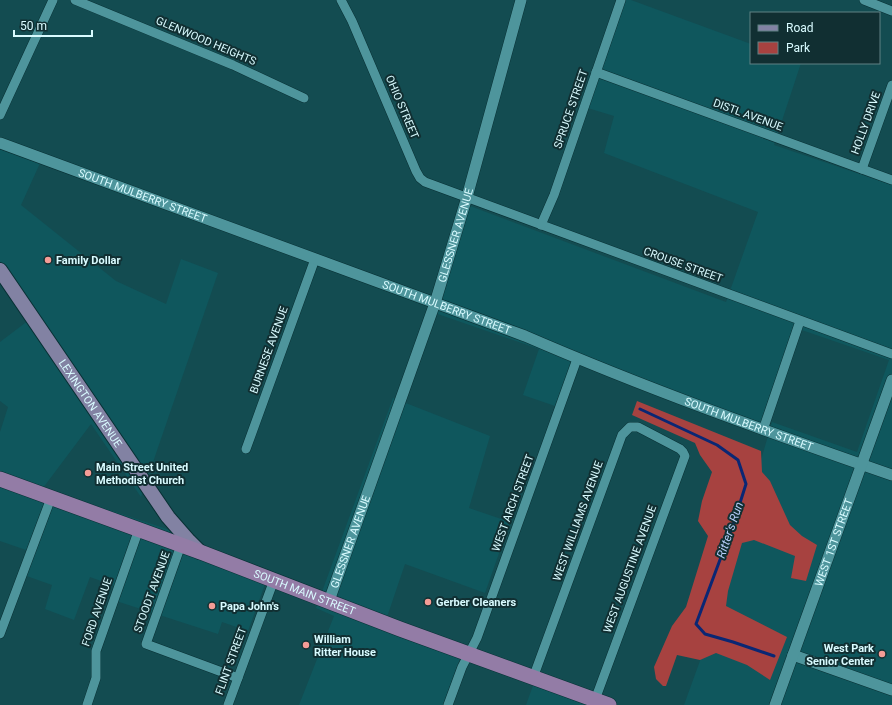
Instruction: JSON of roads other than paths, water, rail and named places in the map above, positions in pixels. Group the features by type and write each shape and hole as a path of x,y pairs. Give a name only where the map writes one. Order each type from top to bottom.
{"highway":[{"name":"SOUTH MAIN STREET","path":"0,479 139,529 468,654 602,702"}],"main road":[{"name":"LEXINGTON AVENUE","path":"0,270 168,517 200,552"}],"street":[{"path":"1,110 53,0"},
{"name":"GLENWOOD HEIGHTS","path":"75,0 156,32 233,65 304,98"},
{"name":"OHIO STREET","path":"341,0 352,21 420,178 425,182 467,197"},
{"name":"GLESSNER AVENUE","path":"328,601 434,303 467,197 521,0"},
{"name":"SPRUCE STREET","path":"541,225 554,194 621,0"},
{"path":"864,0 892,11"},
{"name":"DISTL AVENUE","path":"596,72 892,180"},
{"name":"HOLLY DRIVE","path":"862,169 892,85"},
{"name":"SOUTH MULBERRY STREET","path":"0,143 525,336 716,413 892,475"},
{"name":"CROUSE STREET","path":"467,197 892,354"},
{"name":"BURNESE AVENUE","path":"246,449 315,259"},
{"path":"763,430 800,321"},
{"name":"WEST ARCH STREET","path":"448,705 462,667 477,638 577,358"},
{"name":"WEST 1ST STREET","path":"775,705 892,380"},
{"name":"WEST WILLIAMS AVENUE","path":"534,678 622,435 630,427 638,427 680,448"},
{"name":"WEST AUGUSTINE AVENUE","path":"602,702 685,456 680,448"},
{"path":"0,634 51,498"},
{"name":"FORD AVENUE","path":"87,705 96,678 96,651 139,529"},
{"name":"STOODT AVENUE","path":"181,545 146,644 238,678"},
{"name":"FLINT STREET","path":"228,705 274,580"},
{"path":"793,655 892,690"}],"waterway":[{"name":"Ritter's Run","path":"640,409 717,445 738,460 746,484 733,525 696,624 705,634 774,656"}],"place":[{"name":"Family Dollar","path":"48,260"},
{"name":"Main Street United Methodist Church","path":"88,473"},
{"name":"Gerber Cleaners","path":"428,602"},
{"name":"Papa John's","path":"212,606"},
{"name":"William Ritter House","path":"306,645"},
{"name":"West Park Senior Center","path":"882,654"}]}
